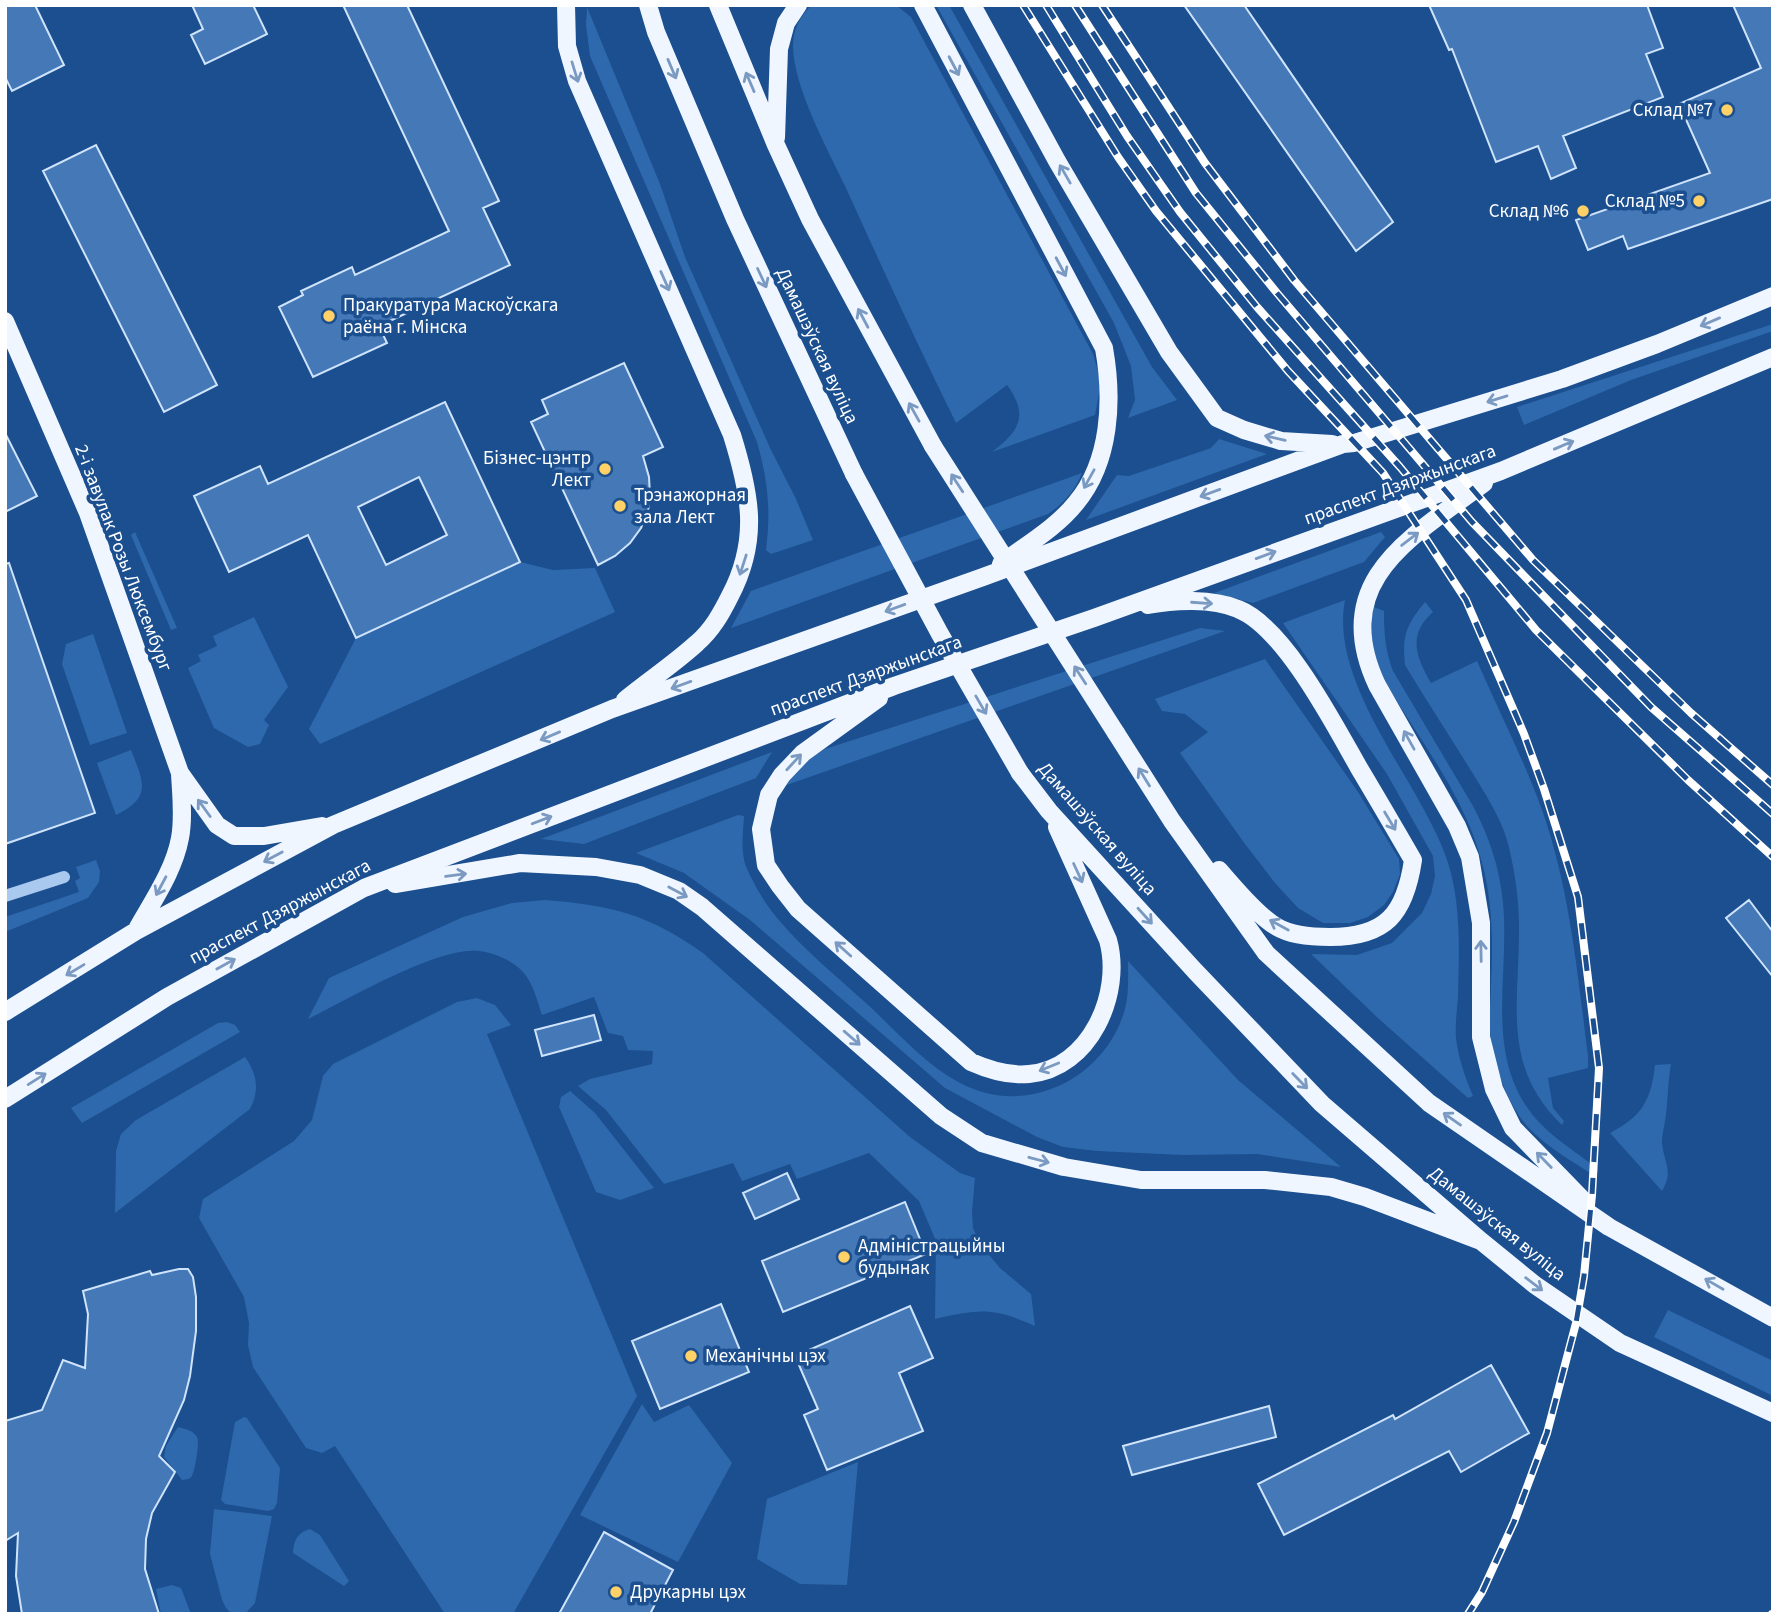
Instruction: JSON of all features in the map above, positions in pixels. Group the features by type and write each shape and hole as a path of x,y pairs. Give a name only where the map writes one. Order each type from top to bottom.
{"main road":[{"path":"566,5 567,46 577,81 732,435 745,477 749,505 747,555 739,579 717,622 698,643 612,709"},
{"name":"Дамашэўская вуліца","path":"648,5 656,32 735,219 853,474 1020,774 1049,811 1195,971 1322,1104 1481,1241 1535,1285 1620,1343 1773,1413"},
{"path":"718,5 810,219 933,446 1172,821 1266,953 1429,1103 1609,1227 1773,1318"},
{"path":"776,145 779,48 786,23 798,5"},
{"path":"923,5 1104,348 1110,380 1110,400 1101,458 1077,502 1053,526 983,577"},
{"path":"972,5 1057,161 1169,352 1217,418 1244,430 1281,441 1354,443 1562,379 1657,344 1773,296"},
{"name":"2-і завулак Розы Люксембург","path":"5,321 88,513 180,774 217,825 234,836 264,836 333,825"},
{"name":"праспект Дзяржынскага","path":"5,1099 167,997 364,888 894,686 1110,612 1501,471 1773,357"},
{"path":"5,1012 136,931 333,825 612,709 983,577 1343,444"},
{"path":"1501,471 1399,547 1386,561 1367,596 1364,643 1369,667 1377,685 1457,826 1469,857 1481,923 1481,1037 1494,1089 1513,1128 1609,1227"},
{"path":"1110,612 1154,604 1188,602 1237,608 1255,619 1287,653 1316,693 1413,860 1409,886 1398,909 1378,929 1357,936 1308,936 1277,927 1244,898 1172,821"},
{"path":"894,686 803,753 782,775 769,795 761,829 766,865 798,909 971,1062 991,1071 1030,1074 1054,1066 1078,1051 1099,1022 1108,1000 1113,957 1049,811"},
{"name":"2-і завулак Розы Люксембург","path":"136,931 165,879 181,837 180,774"},
{"path":"364,888 473,873 520,863 596,867 640,875 679,891 702,907 941,1116 982,1143 1064,1167 1109,1176 1142,1180 1265,1180 1331,1187 1481,1241"}],"street":[{"path":"5,896 64,877"}],"shaded area":[{"path":"812,5 896,5 911,17 1093,354 1101,382 1095,415 992,452 1009,437 1018,423 1018,406 1007,385 956,423 805,99 795,63 793,41 798,24"},
{"path":"936,5 949,5 1152,367 1177,400 1128,418 1135,400 1131,366 1114,323"},
{"path":"587,7 660,184 685,257 813,540 771,554 766,550 768,495 757,442 590,56"},
{"path":"1773,324 1773,331 1631,380 1524,425 1517,407"},
{"path":"1219,439 1267,454 1086,520 1117,475 1129,476 1211,448"},
{"path":"1082,473 1068,496 1048,514 731,628 751,591"},
{"path":"135,532 177,628 171,630 131,535"},
{"path":"1381,532 1385,537 1364,562 1253,603 1214,593"},
{"path":"520,562 553,570 595,568 615,612 320,744 309,729 356,638"},
{"path":"1345,600 1344,632 1350,664 1362,697 1432,824 1450,871 1458,925 1456,1039 1473,1096 1468,1098 1311,954 1357,955 1392,943 1422,913 1431,894 1435,876 1433,856 1387,774 1283,623"},
{"path":"1425,602 1433,612 1420,629 1417,646 1421,664 1431,683 1477,661 1531,781 1549,830 1565,893 1588,1056 1588,1068 1548,1078 1553,1108 1564,1121 1562,1125 1542,1102 1529,1079 1521,1056 1517,1006 1518,904 1507,840 1486,795 1405,665 1404,646 1407,631 1413,617"},
{"path":"1374,607 1384,611 1388,656 1393,671 1473,806 1493,853 1503,903 1503,1036 1507,1062 1516,1086 1536,1119 1561,1142 1598,1169 1595,1176 1534,1134 1513,1106 1502,1083 1490,1033 1491,922 1481,859 1473,834 1450,786 1380,673 1372,640"},
{"path":"254,617 288,687 264,720 269,725 260,744 248,747 214,728 188,668 201,661 198,655 217,646 213,636"},
{"path":"1200,628 1225,631 781,787 808,758 825,749"},
{"path":"93,634 127,733 90,745 62,664 66,644"},
{"path":"1265,659 1358,792 1399,859 1400,874 1393,892 1384,905 1368,917 1350,923 1323,923 1298,908 1245,844 1180,753 1208,732 1185,714 1162,711 1155,699"},
{"path":"131,750 142,788 135,802 116,815 97,763"},
{"path":"772,752 756,778 584,844 541,839"},
{"path":"738,815 744,816 743,850 747,869 773,913 820,962 918,1053 947,1075 979,1091 1002,1096 1026,1095 1069,1081 1104,1051 1116,1031 1125,1009 1128,961 1238,1080 1341,1167 1257,1154 1182,1155 1063,1147 1037,1137 945,1088 750,920 684,873 636,853"},
{"path":"96,860 100,871 99,882 88,898 5,932 5,917 79,892 75,881 80,878 76,867"},
{"path":"544,900 589,905 628,914 646,920 683,940 703,953 910,1137 960,1173 975,1178 973,1228 980,1244 1000,1268 1031,1294 1035,1326 1008,1315 986,1312 935,1319 936,1241 919,1201 869,1153 797,1179 790,1164 742,1181 733,1163 664,1184 606,1110 578,1086 590,1079 652,1064 653,1051 628,1050 623,1036 608,1033 594,997 542,1015 526,975 502,958 479,951 440,957 393,976 308,1019 329,978 463,917 512,903"},
{"path":"477,998 495,1005 511,1025 487,1034 637,1396 513,1614 445,1614 335,1446 322,1453 306,1448 253,1367 248,1345 249,1323 244,1297 199,1218 203,1199 294,1141 312,1120 323,1076 333,1064 457,1002"},
{"path":"218,1023 235,1025 240,1032 82,1123 71,1108"},
{"path":"245,1057 256,1082 250,1109 115,1213 116,1151 121,1134 136,1120"},
{"path":"1671,1064 1662,1143 1668,1172 1662,1191 1610,1133 1630,1120 1643,1106 1651,1088 1655,1065"},
{"path":"570,1091 595,1113 654,1188 620,1200 596,1192 559,1107 561,1097"},
{"path":"1668,1310 1773,1361 1773,1396 1654,1337"},
{"path":"642,1404 654,1422 689,1405 732,1463 678,1562 580,1515"},
{"path":"244,1417 280,1468 277,1503 274,1509 268,1511 225,1504 221,1500 235,1422"},
{"path":"178,1427 191,1431 198,1440 192,1476 182,1480 164,1457 166,1446"},
{"path":"858,1462 847,1585 800,1584 757,1559 767,1499"},
{"path":"214,1509 272,1516 255,1603 245,1614 231,1613 222,1600 210,1554"},
{"path":"310,1529 320,1535 349,1581 344,1586 293,1553 297,1538"},
{"path":"172,1585 181,1588 191,1614 161,1614 156,1589"}],"building":[{"path":"5,5 35,5 64,65 12,91 5,77"},
{"path":"192,5 253,5 267,34 205,64 191,35 203,29"},
{"path":"343,5 407,5 499,201 483,208 510,265 379,326 387,343 313,377 279,307 303,295 301,291 352,267 355,275 449,231"},
{"path":"1184,5 1244,5 1393,222 1356,251"},
{"path":"1429,5 1647,5 1663,48 1646,54 1663,97 1563,136 1576,168 1551,179 1538,146 1496,162 1452,49 1449,50"},
{"path":"1733,5 1773,5 1773,199 1628,249 1623,236 1588,250 1576,220 1710,173 1679,104 1761,68"},
{"path":"96,145 217,385 164,412 43,171"},
{"name":"Бізнес-цэнтр Лект","path":"624,363 663,447 643,456 649,477 650,495 648,511 641,528 630,543 615,556 598,565 531,422 548,414 542,400"},
{"path":"445,402 520,562 356,638 308,535 229,572 194,496 260,466 268,484","holes":["419,477 447,535 386,565 358,507"]},
{"path":"5,433 37,496 5,512"},
{"path":"9,563 95,813 5,844 5,564"},
{"path":"1749,900 1773,932 1773,977 1726,918"},
{"path":"594,1015 601,1040 542,1056 535,1030"},
{"path":"787,1173 799,1199 755,1219 743,1193"},
{"name":"Адміністрацыйны будынак","path":"905,1202 926,1254 783,1312 762,1261"},
{"path":"188,1269 193,1277 196,1331 184,1400 159,1456 175,1472 152,1513 146,1539 145,1569 159,1614 22,1614 16,1576 18,1533 5,1541 5,1421 42,1410 63,1360 85,1368 88,1314 83,1291 150,1271 152,1275"},
{"name":"Механічны цэх","path":"721,1304 749,1372 660,1409 632,1341"},
{"path":"910,1306 933,1358 899,1373 923,1431 827,1470 804,1415 818,1409 795,1356"},
{"path":"1491,1365 1529,1433 1461,1472 1449,1451 1284,1535 1258,1484 1393,1415 1395,1419"},
{"path":"1269,1406 1276,1437 1132,1475 1123,1446"},
{"name":"Друкарны цэх","path":"604,1532 673,1570 650,1614 559,1614"}],"railway":[{"path":"1023,5 1118,157 1156,211 1288,371 1383,473 1466,600 1524,734 1578,897 1599,1068 1592,1195 1584,1276 1576,1323 1547,1433 1514,1522 1482,1592 1468,1614"},
{"path":"1046,5 1127,136 1180,212 1257,307 1400,467 1536,630 1688,780 1773,857"},
{"path":"1075,5 1196,193 1277,293 1472,522 1651,707 1773,814"},
{"path":"1102,5 1205,163 1294,280 1533,560 1691,713 1773,785"}],"place":[{"name":"Склад №7","path":"1727,110"},
{"name":"Склад №5","path":"1699,201"},
{"name":"Склад №6","path":"1583,211"},
{"name":"Пракуратура Маскоўскага раёна г. Мінска","path":"329,316"},
{"name":"Бізнес-цэнтр Лект","path":"605,469"},
{"name":"Трэнажорная зала Лект","path":"620,506"},
{"name":"Адміністрацыйны будынак","path":"844,1257"},
{"name":"Механічны цэх","path":"691,1356"},
{"name":"Друкарны цэх","path":"616,1592"}]}
